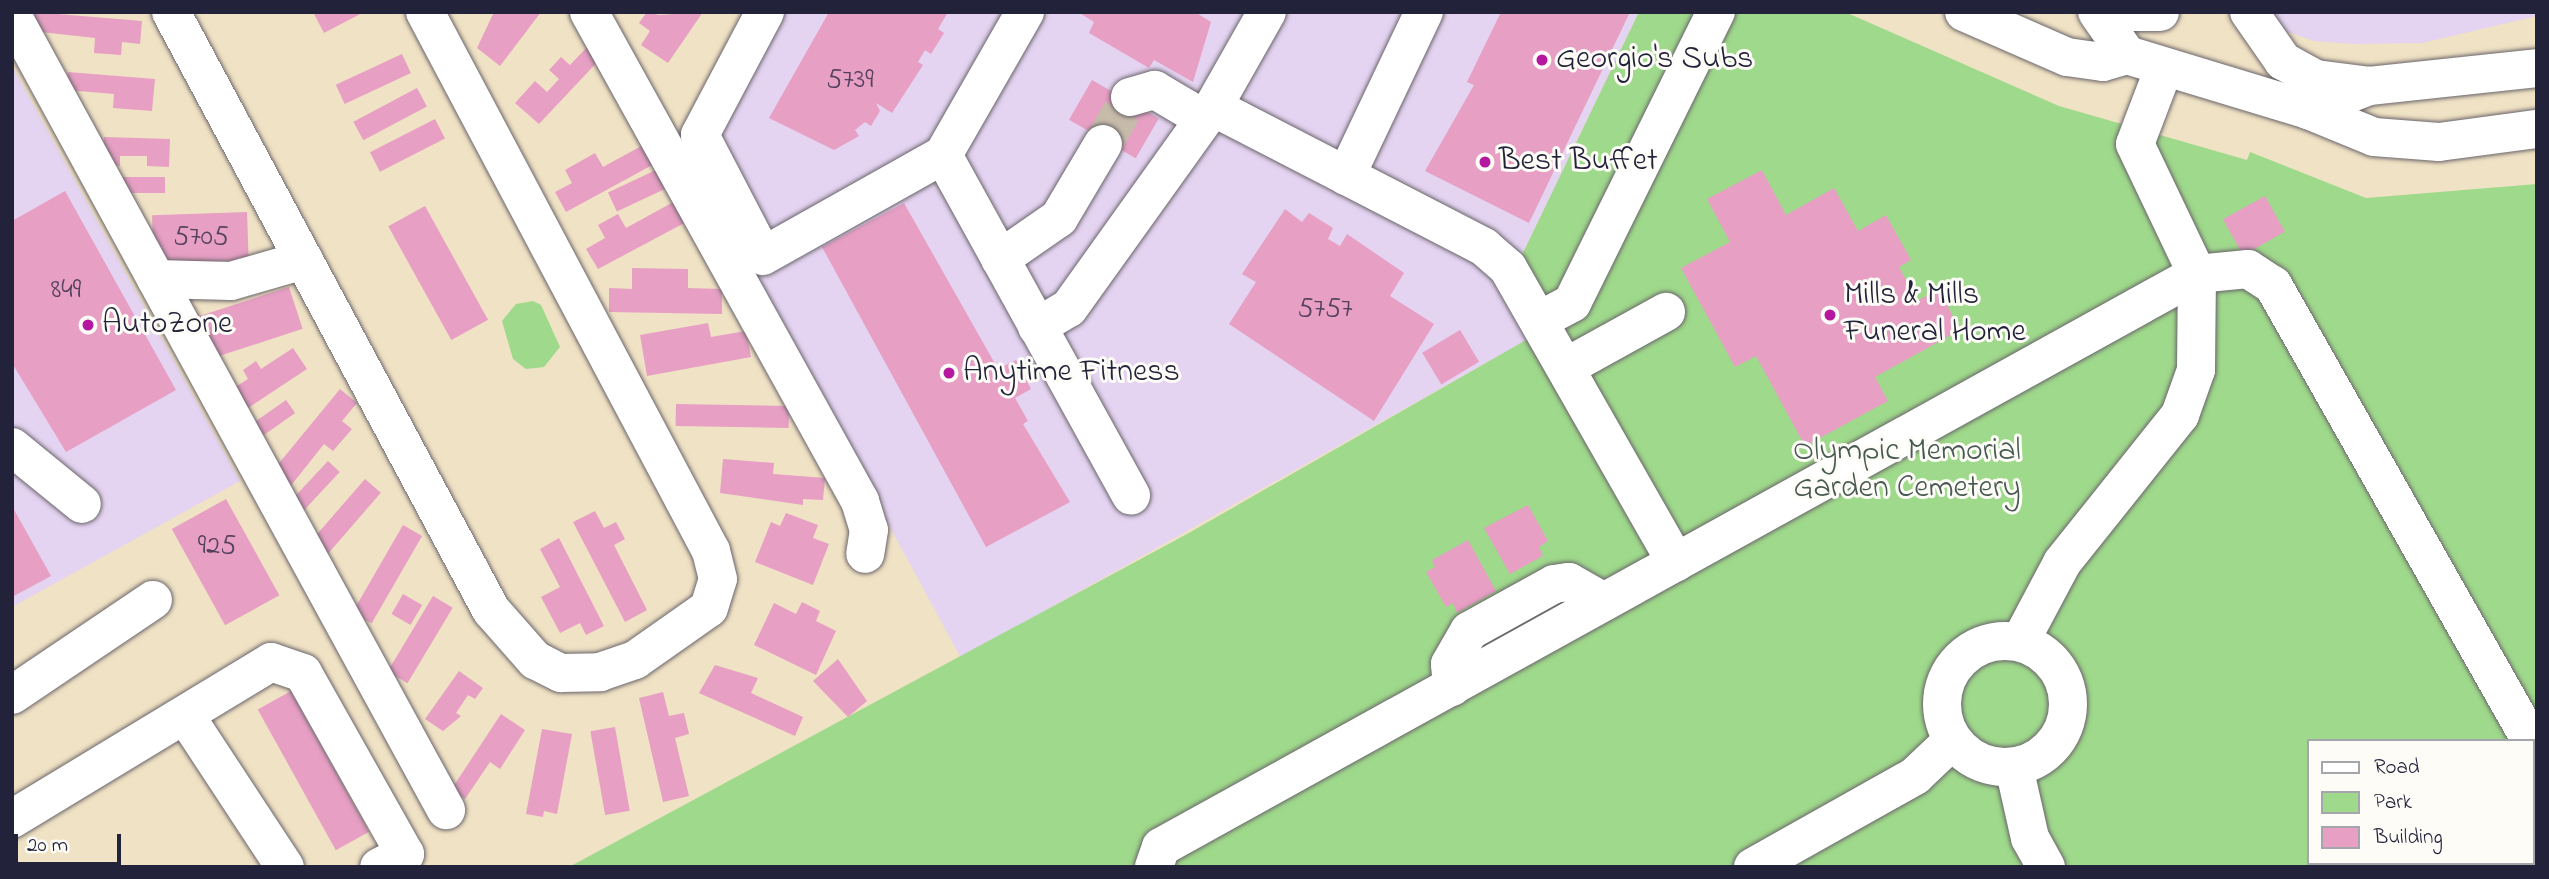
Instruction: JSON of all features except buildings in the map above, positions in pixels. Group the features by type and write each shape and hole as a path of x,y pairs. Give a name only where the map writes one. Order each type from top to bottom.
{"main road":[{"path":"171,12 491,610 535,660 561,673 600,671 635,660 709,608 718,579 711,551 425,12"},
{"path":"589,12 860,501 869,530 865,554"},
{"path":"765,12 700,135 763,256 943,155 1025,12"},
{"path":"1037,327 1069,308 1208,113 1267,12"},
{"path":"1346,176 1424,12"},
{"path":"1542,319 1572,303 1716,12"},
{"path":"1964,12 2067,57 2103,62 2127,55 2308,110 2339,128 2405,141 2537,129"},
{"path":"2097,12 2127,55"},
{"path":"2132,12 2160,12"},
{"path":"2249,12 2283,61 2316,79 2369,86 2537,68"},
{"path":"12,15 446,810"},
{"path":"2020,642 2062,563 2180,415 2196,370 2197,274 2136,144 2164,68"},
{"path":"2308,110 2369,86"},
{"path":"1130,97 1155,90 1346,176 1485,247 1508,268 1542,319 1676,562"},
{"path":"1000,259 1059,218 1102,144"},
{"path":"943,155 1131,496"},
{"path":"156,279 231,281 304,260"},
{"path":"1154,867 1161,847 2197,274 2248,269 2273,285 2530,739"},
{"path":"1568,366 1666,312"},
{"path":"12,447 82,504"},
{"path":"12,695 153,600"},
{"path":"2020,642 2058,670 2067,716 2049,750 2014,767 1980,762 1953,740 1942,712 1952,668 1975,648 2020,642"},
{"path":"12,819 271,662 303,673 404,863"},
{"path":"185,715 285,867"},
{"path":"1753,867 1914,776 1953,740"},
{"path":"2014,767 2030,838 2046,867"}],"shaded area":[{"path":"747,12 1639,12 1507,286 1534,336 961,658 678,137"},
{"path":"2229,12 2537,12 2537,16 2422,43 2354,44 2314,41"},
{"path":"12,66 240,481 12,607"}],"green space":[{"name":"Olympic Memorial Garden Cemetery","path":"1639,12 1845,12 2059,106 2247,160 2250,152 2366,198 2537,184 2537,867 569,867 1187,534 1533,336 1507,286"},
{"path":"533,301 541,305 560,347 544,367 526,369 513,359 502,321 516,304"}],"tunnel":[{"path":"1103,144 1130,97"}],"place":[{"name":"Georgio's Subs","path":"1542,60"},
{"name":"Best Buffet","path":"1485,162"},
{"name":"Mills & Mills Funeral Home","path":"1830,315"},
{"name":"AutoZone","path":"88,325"},
{"name":"Anytime Fitness","path":"949,373"}]}
